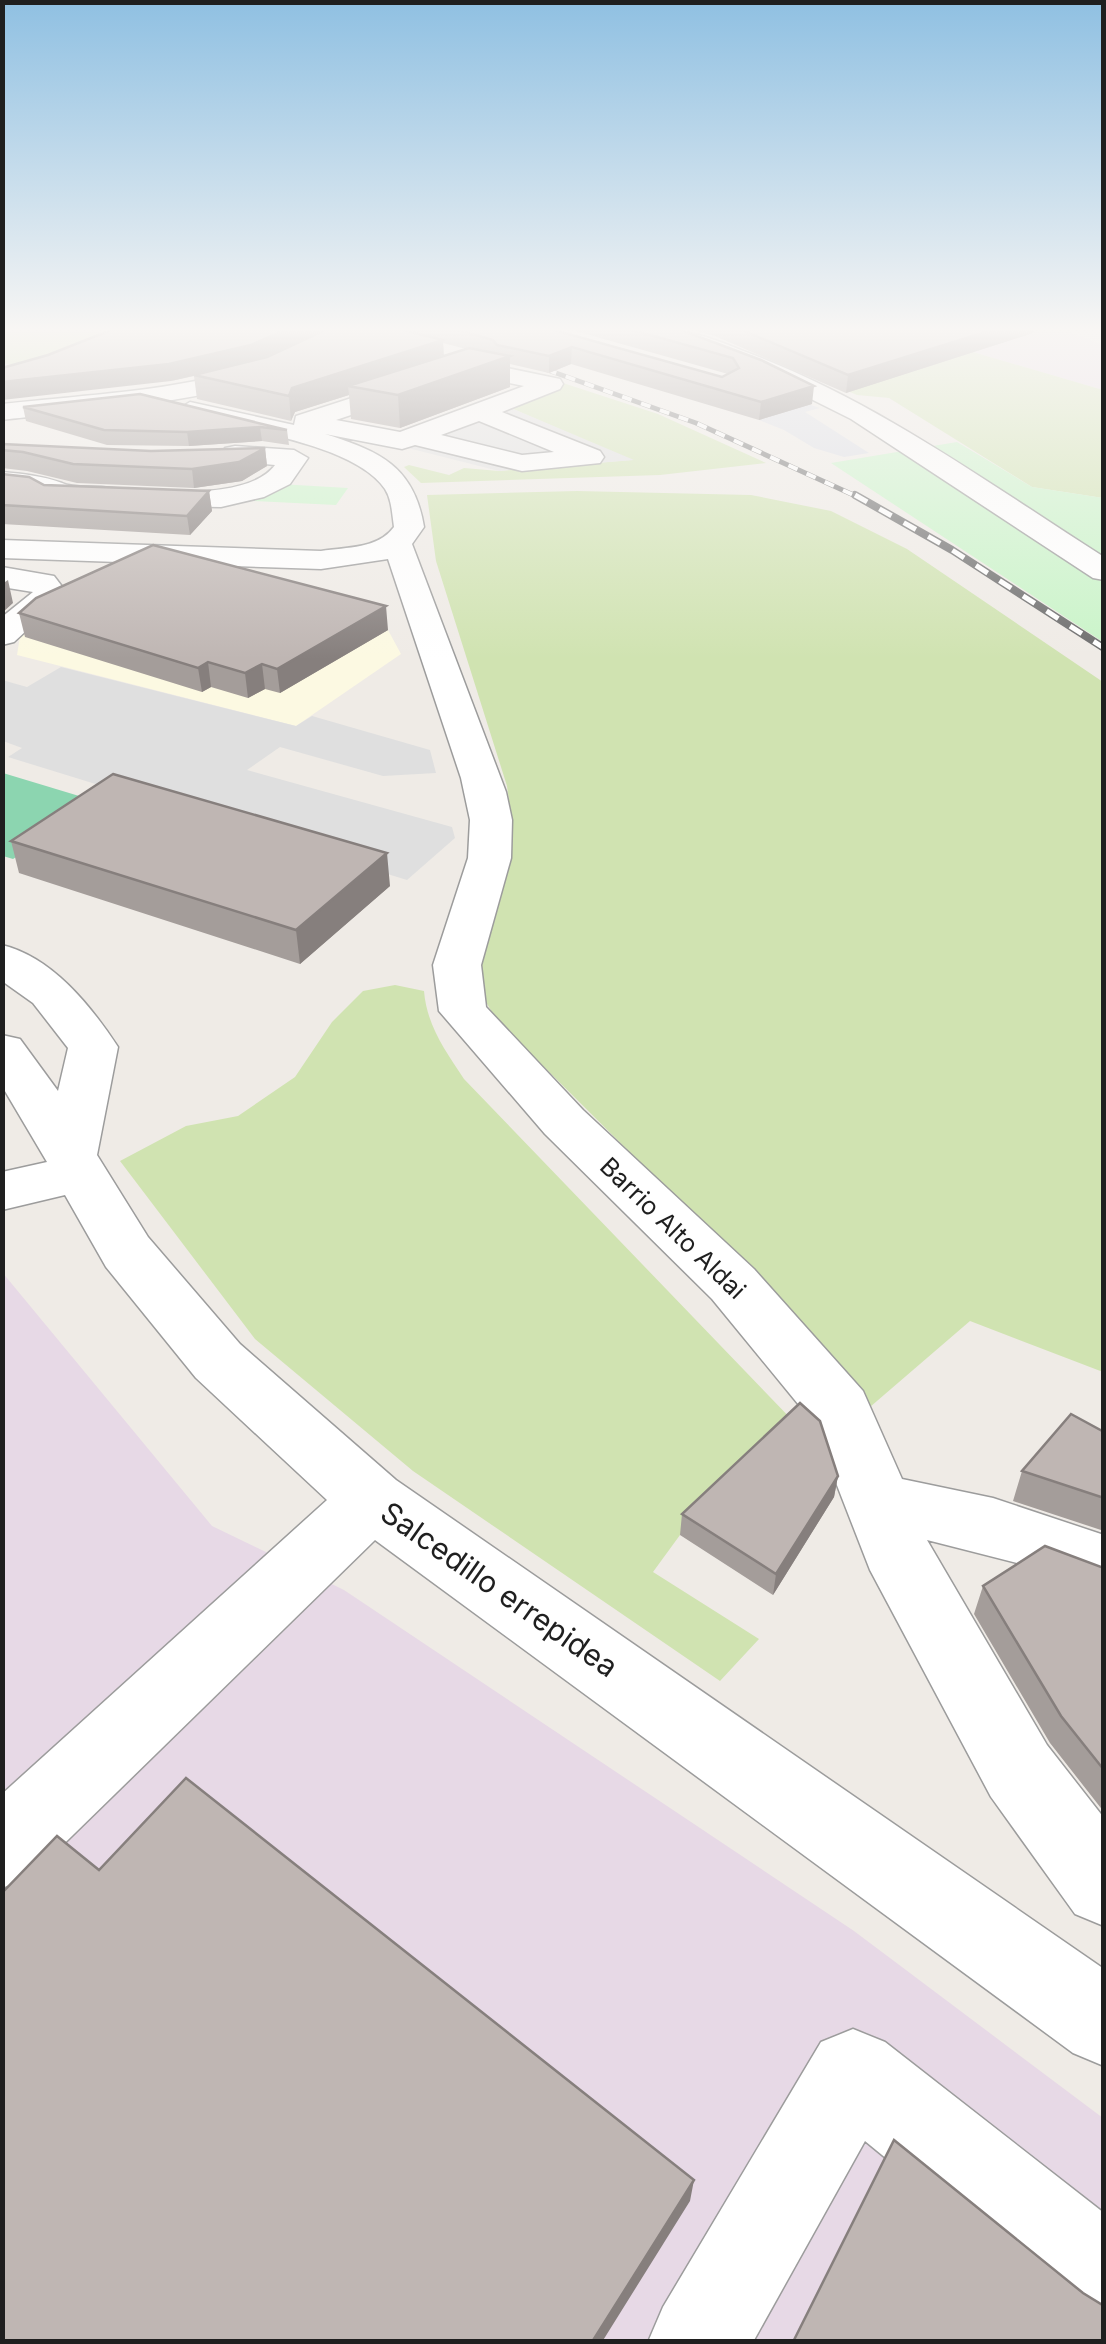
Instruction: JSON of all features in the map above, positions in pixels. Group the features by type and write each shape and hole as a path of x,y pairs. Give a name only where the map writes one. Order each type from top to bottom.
{"street":[{"path":"2,550 321,560 375,553 397,544 408,528 400,487 370,460 312,440"},
{"path":"424,440 522,463 590,457 549,440"},
{"path":"906,440 1104,570"},
{"path":"2,508 17,508 48,491 224,498 265,490 294,458 262,454 202,456"},
{"path":"2,481 46,484 48,491"},
{"path":"2,530 162,539"},
{"name":"Barrio Alto Aldai","path":"397,544 416,583 490,808 490,858 456,959 454,988 464,1010 564,1122 733,1284 840,1410 862,1456 905,1570 1019,1771 1104,1885"},
{"path":"2,576 43,583 51,593 2,636"},
{"path":"2,959 50,993 93,1047 76,1164 2,1191"},
{"name":"Salcedillo errepidea","path":"2,1050 128,1252 218,1360 372,1500 1104,2022"},
{"path":"2,1848 372,1500"},
{"path":"877,1502 942,1512 1028,1536 1104,1566"},
{"path":"698,2342 853,2074 1104,2275"}],"shaded area":[{"path":"415,440 588,440 634,460 499,471 400,446"},
{"path":"801,440 849,440 869,453 844,457"},
{"path":"104,568 388,630 401,654 296,726 17,655 20,636"},
{"path":"61,667 296,726 312,716 430,750 436,773 383,776 280,747 247,770 452,827 455,838 407,880 8,757 22,748 3,741 2,680 27,687"},
{"path":"2,1272 212,1526 344,1590 854,1931 1103,2118 1103,2341 3,2341"}],"green space":[{"path":"586,440 716,440 766,463 660,475 421,483 404,467 449,475 464,468 499,471 631,460"},
{"path":"957,440 1103,440 1103,498 1032,487"},
{"path":"957,442 1032,487 1103,498 1103,642 831,463"},
{"path":"279,484 348,488 336,505 253,501"},
{"path":"577,491 751,495 831,511 907,549 1103,682 1103,1372 970,1321 870,1407 749,1271 496,1019 476,985 482,950 509,867 512,824 507,786 436,561 427,495"},
{"path":"3,773 99,802 13,859 3,856"},
{"path":"395,985 424,991 433,1027 464,1079 796,1424 680,1535 653,1572 759,1639 720,1681 413,1471 255,1339 120,1161 186,1126 238,1116 295,1077 332,1022 363,991"}],"building":[{"path":"2,444 151,451 265,448 239,462 192,469 73,464 2,450"},
{"path":"2,474 29,477 44,485 209,491 187,516 2,505"},
{"path":"153,545 386,606 277,669 262,664 245,673 208,662 198,668 19,613 36,598"},
{"path":"113,774 387,853 296,930 11,841"},
{"path":"800,1403 820,1421 838,1476 776,1574 682,1514"},
{"path":"1071,1414 1104,1432 1104,1498 1022,1471"},
{"path":"1045,1546 1104,1568 1104,1770 1061,1716 983,1586"},
{"path":"186,1778 694,2180 592,2342 2,2342 2,1893 57,1836 99,1870"},
{"path":"894,2140 1104,2306 1104,2342 793,2342"}],"railway":[{"path":"734,440 860,498"},
{"path":"855,495 952,550 1104,648"}]}
